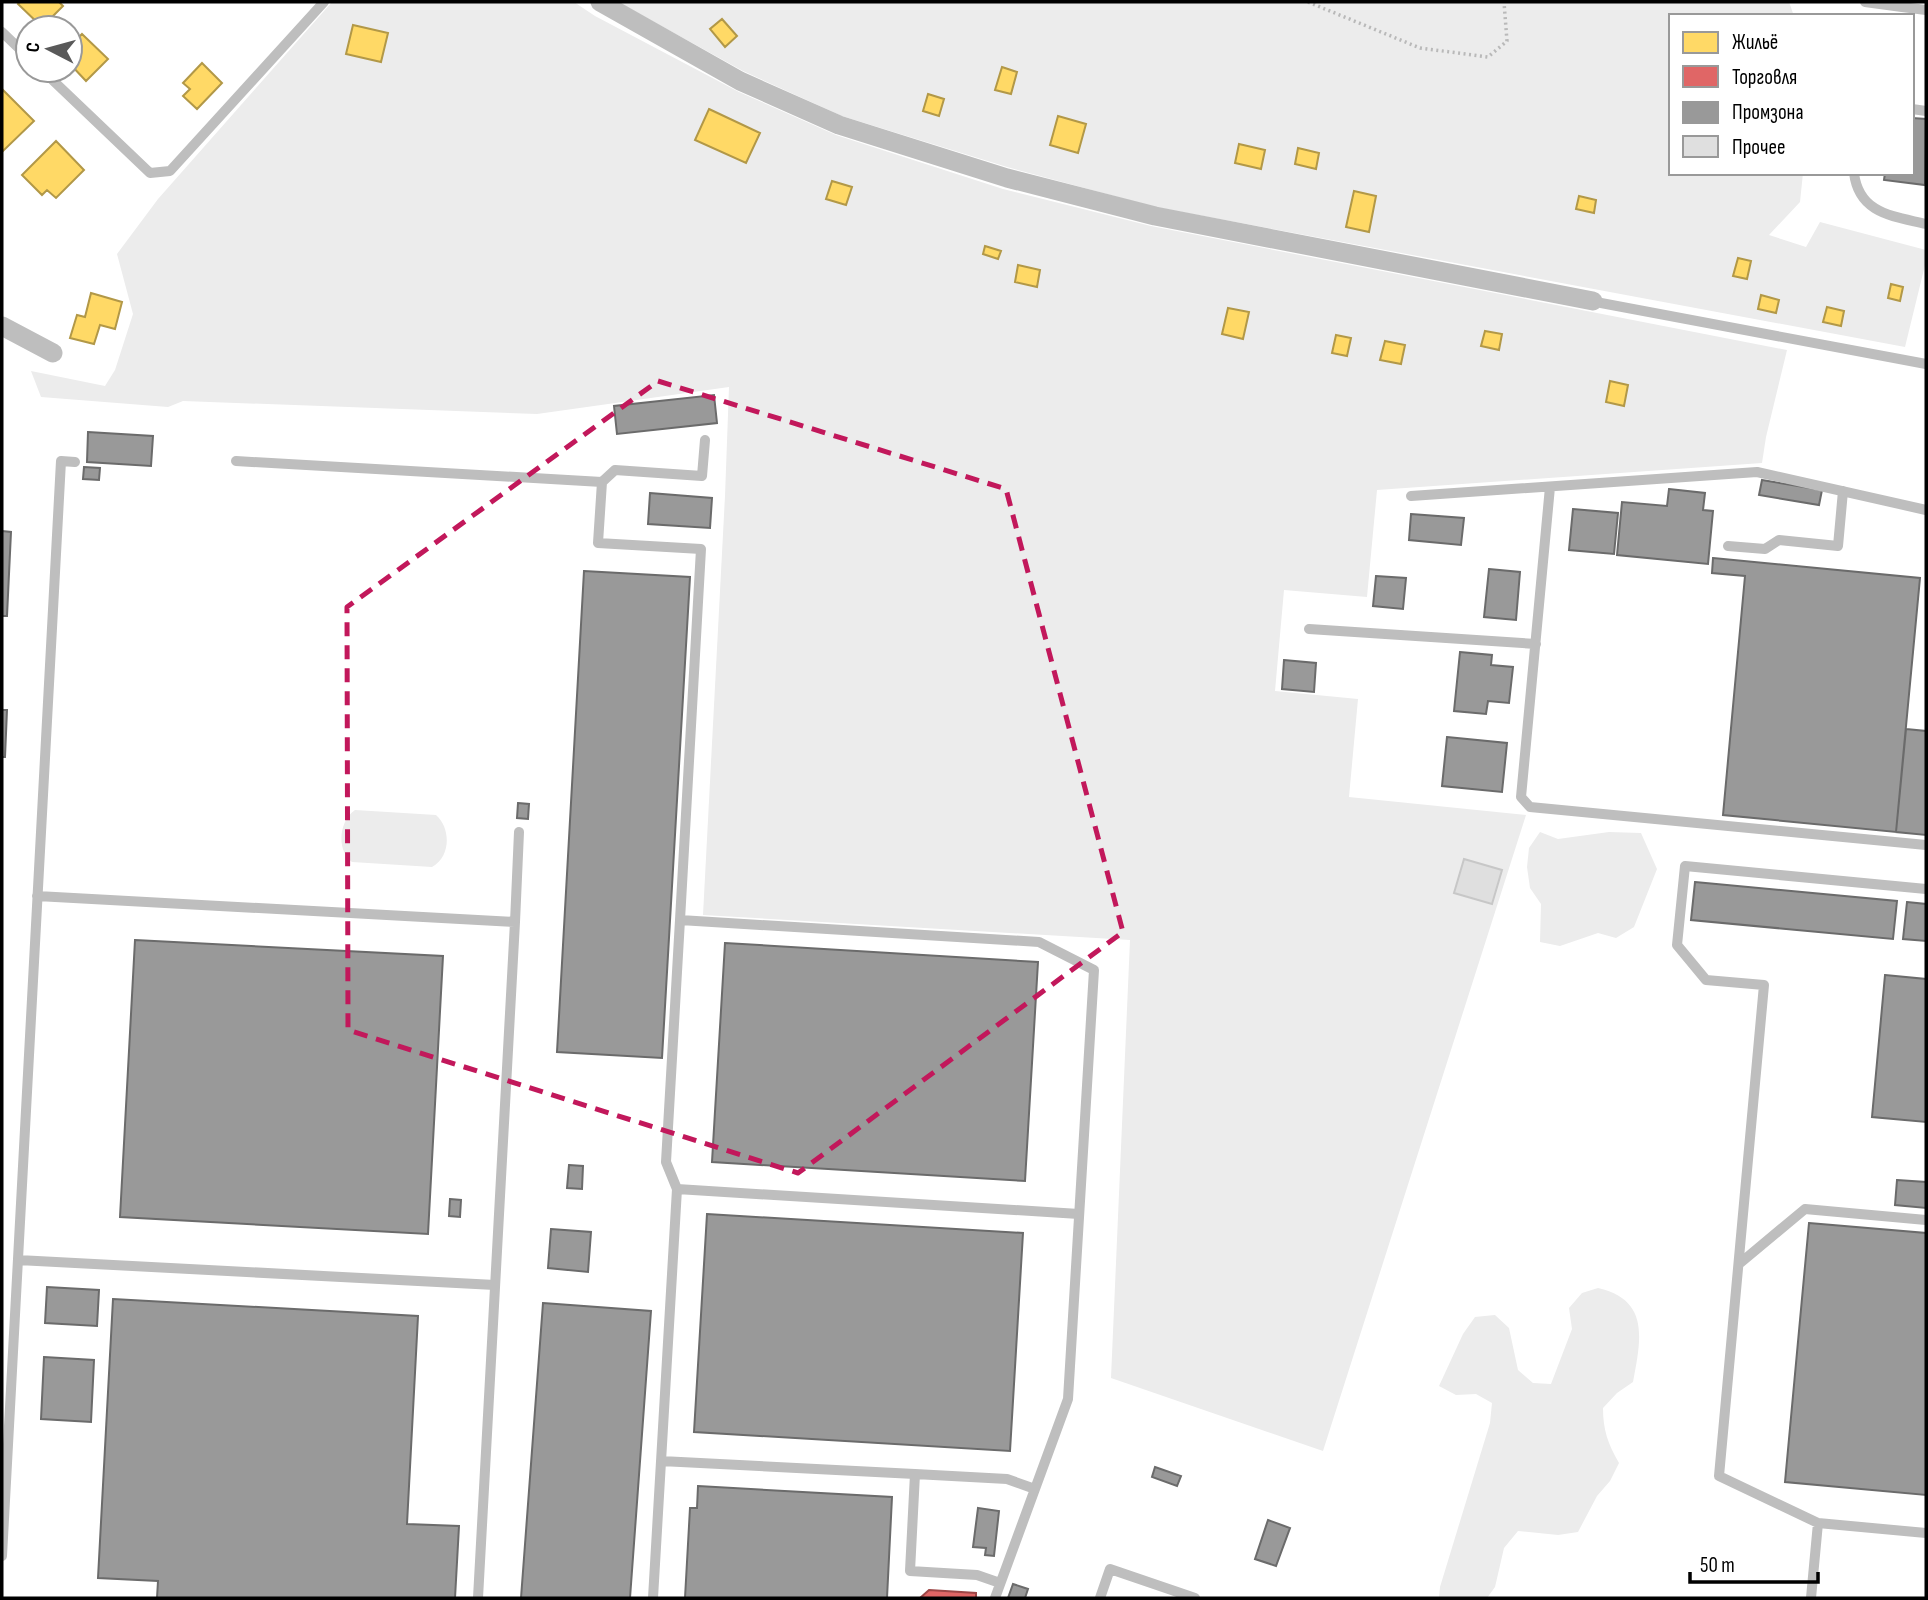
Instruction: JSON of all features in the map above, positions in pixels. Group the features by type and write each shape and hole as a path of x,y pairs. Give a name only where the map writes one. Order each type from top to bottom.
{"street":[{"path":"600,2 740,81 839,125 1007,178 1155,216 1597,302"},
{"path":"2,326 53,353"}],"lane":[{"path":"57,84 150,173 170,171 324,2"},
{"path":"1865,2 1902,4 1926,10"},
{"path":"1854,175 1860,198 1880,213 1926,225"},
{"path":"1597,302 1926,364"},
{"path":"236,461 602,481 615,470 702,476 705,440"},
{"path":"2,1556 61,461 75,462"},
{"path":"1410,496 1758,472 1926,510"},
{"path":"602,481 598,543 701,549 666,1161 677,1189 653,1598"},
{"path":"1550,487 1521,797 1530,807 1926,845"},
{"path":"1728,546 1765,549 1779,540 1838,546 1843,491"},
{"path":"1308,629 1536,643"},
{"path":"478,1598 519,832"},
{"path":"1926,888 1685,866 1677,945 1706,980 1765,985 1720,1476 1818,1523 1926,1533"},
{"path":"37,896 515,922"},
{"path":"680,920 1039,942 1094,970 1068,1399 995,1598"},
{"path":"677,1189 1079,1214"},
{"path":"1739,1264 1805,1209 1926,1220"},
{"path":"18,1260 495,1285"},
{"path":"661,1461 1007,1479 1035,1489"},
{"path":"915,1474 910,1571 977,1574 1000,1583"},
{"path":"1811,1598 1818,1523"},
{"path":"1100,1598 1110,1569 1195,1598"}],"path":[{"path":"1308,2 1420,48 1489,57 1507,41 1504,2"}],"highlighted area":[{"path":"658,381 1006,489 1123,932 798,1173 348,1030 347,607"}],"shaded area":[{"path":"332,2 574,2 595,16 739,92 836,135 1003,189 1151,226 1787,350 1762,463 1377,490 1367,597 1284,590 1275,691 1358,699 1349,797 1526,815 1323,1451 1111,1378 1130,940 703,915 729,387 537,414 183,401 168,407 41,397 31,371 105,386 115,370 133,314 117,254 158,199"},
{"path":"618,2 1789,2 1793,14 1669,14 1669,175 1803,175 1800,202 1769,235 1806,247 1820,222 1926,250 1926,261 1905,347 1155,207 1007,167 842,116 743,71"},
{"path":"355,810 436,815 444,827 446,850 432,867 352,862 343,850 342,836 346,821"},
{"path":"1540,832 1558,839 1609,832 1641,833 1657,869 1634,927 1616,938 1598,933 1560,946 1540,942 1541,904 1530,888 1527,867 1529,848"},
{"path":"1598,1288 1627,1302 1638,1323 1639,1337 1633,1382 1617,1393 1603,1408 1607,1437 1619,1463 1610,1481 1597,1496 1578,1532 1558,1535 1518,1531 1504,1548 1495,1587 1487,1598 1439,1598 1440,1587 1490,1423 1492,1403 1476,1394 1456,1395 1439,1386 1463,1334 1475,1317 1495,1315 1509,1328 1518,1370 1533,1383 1551,1384 1572,1329 1569,1308 1582,1293"}],"building: Жильё":[{"path":"59,2 63,6 55,14 28,14 18,4"},
{"path":"722,19 737,36 725,47 710,29"},
{"path":"353,25 388,33 381,62 346,54"},
{"path":"84,36 108,59 86,81 84,79"},
{"path":"202,63 222,83 197,109 183,96 190,89 183,83"},
{"path":"1002,67 1017,72 1011,94 995,90"},
{"path":"3,90 34,121 2,152 2,92"},
{"path":"928,94 944,99 939,116 923,111"},
{"path":"709,109 760,133 746,163 695,140"},
{"path":"1058,116 1086,124 1078,153 1050,145"},
{"path":"56,141 84,170 56,198 47,190 42,195 22,175"},
{"path":"1239,144 1265,150 1261,169 1235,163"},
{"path":"1298,148 1319,153 1316,169 1295,164"},
{"path":"832,181 852,187 846,205 826,199"},
{"path":"1354,191 1376,196 1369,232 1346,227"},
{"path":"1579,196 1596,200 1594,213 1576,209"},
{"path":"985,246 1001,251 998,259 983,254"},
{"path":"1738,258 1751,261 1747,279 1733,276"},
{"path":"1018,265 1040,270 1037,287 1015,282"},
{"path":"1891,284 1903,287 1900,301 1888,298"},
{"path":"91,293 122,302 115,329 100,325 94,344 70,338 77,315 85,317"},
{"path":"1761,295 1779,300 1776,313 1758,309"},
{"path":"1827,307 1844,311 1841,326 1823,322"},
{"path":"1228,308 1249,312 1243,339 1222,334"},
{"path":"1485,331 1502,334 1499,350 1481,346"},
{"path":"1336,335 1351,338 1347,356 1332,353"},
{"path":"1385,341 1405,345 1401,364 1380,360"},
{"path":"1610,381 1628,385 1624,406 1606,402"}],"building: Торговля":[{"path":"929,1590 976,1593 976,1598 920,1598"}],"building: Промзона":[{"path":"1914,118 1926,119 1925,185 1884,180 1885,175 1914,175"},
{"path":"714,395 717,423 617,434 614,406"},
{"path":"88,432 153,436 151,466 87,462"},
{"path":"84,467 100,468 99,480 83,479"},
{"path":"1762,480 1822,490 1819,505 1759,495"},
{"path":"1669,489 1705,493 1703,510 1713,511 1708,564 1617,555 1622,502 1667,506"},
{"path":"650,493 712,498 710,528 648,524"},
{"path":"1573,509 1618,513 1614,554 1569,550"},
{"path":"1411,514 1464,518 1461,545 1409,540"},
{"path":"2,531 11,532 7,616 2,616"},
{"path":"1713,558 1920,578 1896,832 1723,815 1745,576 1712,573"},
{"path":"1489,569 1520,572 1516,620 1484,617"},
{"path":"584,571 690,577 662,1058 557,1052"},
{"path":"1376,576 1406,578 1403,609 1373,606"},
{"path":"1460,652 1492,655 1491,665 1513,667 1509,703 1488,701 1486,714 1454,711"},
{"path":"1284,660 1316,663 1314,692 1282,689"},
{"path":"2,710 7,710 5,757 2,757"},
{"path":"1906,729 1926,731 1926,835 1896,832"},
{"path":"1447,737 1507,743 1502,792 1442,786"},
{"path":"518,803 529,804 528,819 517,818"},
{"path":"1695,882 1897,901 1893,939 1691,920"},
{"path":"1907,902 1926,904 1926,941 1903,939"},
{"path":"135,940 443,956 428,1234 120,1217"},
{"path":"725,943 1038,962 1025,1181 712,1162"},
{"path":"1885,975 1926,979 1926,1122 1872,1117"},
{"path":"569,1165 583,1166 582,1189 567,1188"},
{"path":"1897,1180 1926,1182 1926,1208 1895,1205"},
{"path":"450,1199 461,1200 460,1217 449,1216"},
{"path":"707,1214 1023,1233 1010,1451 694,1432"},
{"path":"1809,1223 1926,1233 1926,1495 1785,1482"},
{"path":"551,1229 591,1232 588,1272 548,1268"},
{"path":"47,1287 99,1290 97,1326 45,1323"},
{"path":"113,1299 418,1316 407,1524 459,1526 455,1598 157,1598 158,1581 98,1578"},
{"path":"543,1303 651,1311 630,1598 521,1598"},
{"path":"44,1357 94,1360 91,1422 41,1419"},
{"path":"1155,1467 1181,1476 1177,1486 1152,1477"},
{"path":"698,1486 892,1497 887,1598 685,1598 690,1508 697,1508"},
{"path":"978,1508 999,1511 994,1556 985,1555 986,1548 973,1547"},
{"path":"1268,1520 1290,1528 1276,1566 1255,1559"},
{"path":"1013,1584 1028,1589 1025,1598 1008,1598"}],"building: Прочее":[{"path":"1464,859 1502,870 1492,904 1454,893"}]}
